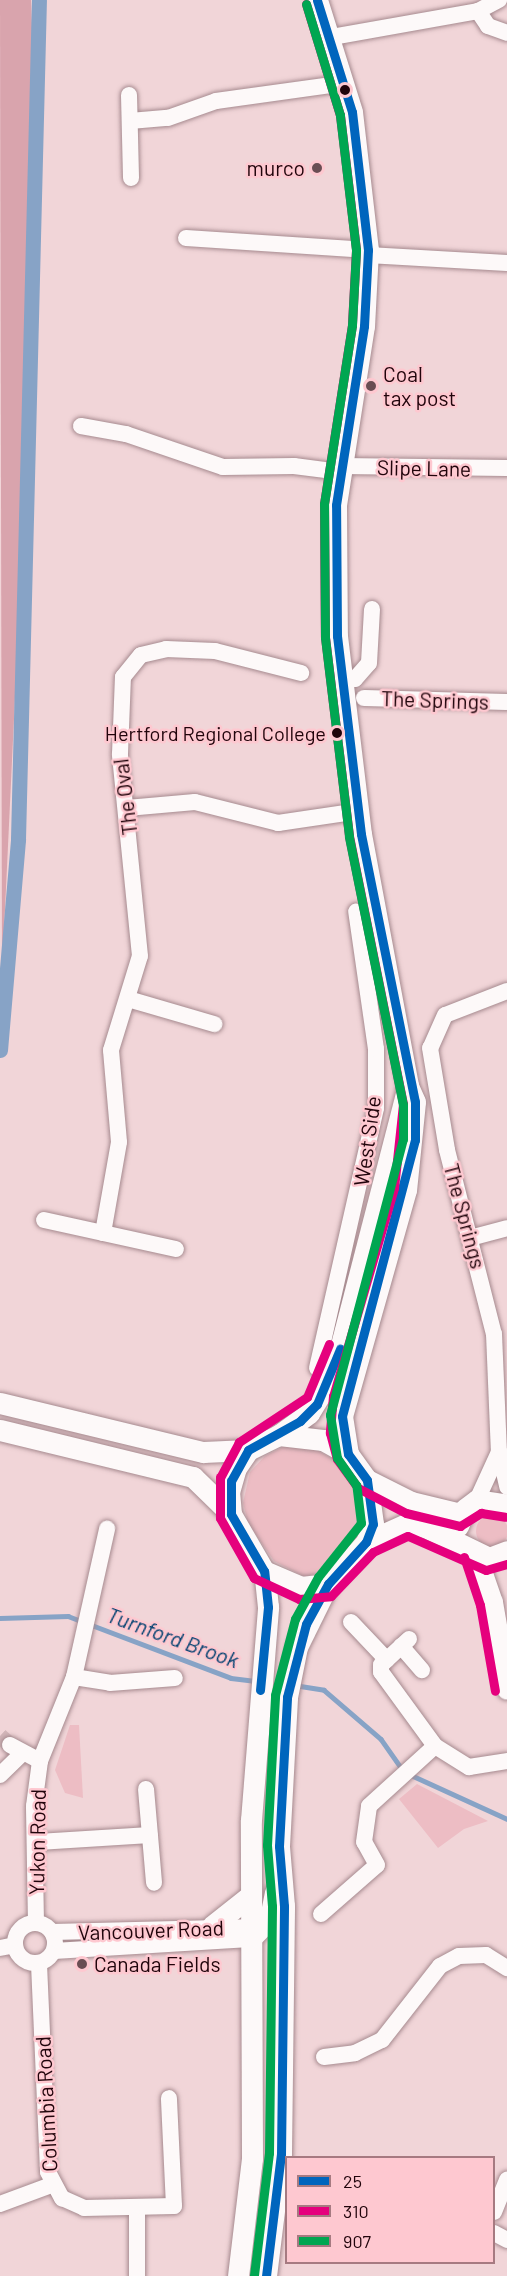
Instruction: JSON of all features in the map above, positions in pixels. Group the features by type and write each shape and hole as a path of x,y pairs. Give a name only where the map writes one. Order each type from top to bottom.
{"main road":[{"path":"316,0 332,37 359,144 368,253 364,326 341,469 334,543 342,681 359,811 408,1086 415,1102 414,1149 342,1416 348,1454"},
{"path":"0,1402 203,1452 248,1450 279,1435 309,1413 328,1385 369,1194 408,1086"},
{"path":"369,1194 390,1206 392,1224"},
{"path":"0,1430 193,1477 231,1514 264,1571 264,1661 259,1696 251,1896 254,1933 252,2158 238,2276"},
{"path":"279,1435 323,1440 348,1454 367,1480 374,1505 366,1542"},
{"path":"231,1514 231,1481 248,1450"},
{"path":"367,1480 411,1502 469,1507 507,1505"},
{"path":"469,1507 458,1531 475,1557 498,1635 507,1689"},
{"path":"266,2276 280,2172 282,1945 280,1880 287,1697 292,1664 328,1584 366,1542 406,1524 425,1527 475,1557 489,1558 507,1551"},
{"path":"264,1571 300,1587 328,1584"},
{"path":"498,1635 507,1607"},
{"path":"254,1933 280,1880"},
{"path":"212,1926 251,1896"},
{"path":"254,1933 282,1945"}],"street":[{"path":"332,37 478,11 499,0"},
{"path":"478,11 488,26 507,33"},
{"path":"130,121 168,118 216,101 345,83"},
{"path":"129,95 131,178"},
{"path":"186,238 507,263"},
{"name":"Slipe Lane","path":"81,426 126,434 223,467 507,468"},
{"path":"342,681 355,679 369,663 372,609"},
{"name":"The Oval","path":"104,1233 119,1142 111,1050 140,956 119,731 121,684 134,660 155,650 205,650 301,673"},
{"name":"The Springs","path":"364,698 507,702"},
{"path":"127,808 195,802 278,823 359,811"},
{"name":"West Side","path":"317,1368 369,1194 376,1108 376,1049 356,910"},
{"name":"The Springs","path":"507,991 452,1010 431,1041 447,1150 494,1334 499,1451 507,1487"},
{"path":"128,999 214,1024"},
{"path":"45,1220 176,1249"},
{"path":"471,1238 507,1228"},
{"path":"469,1507 499,1451"},
{"name":"Yukon Road","path":"36,1923 38,1842 34,1806 40,1761 74,1677 107,1529"},
{"path":"351,1622 387,1660"},
{"path":"422,1670 405,1643 387,1660 381,1672 390,1689 435,1746 469,1767 507,1761"},
{"path":"74,1677 110,1683 175,1678"},
{"path":"321,1914 378,1865 366,1850 364,1817 398,1779 435,1746"},
{"name":"Yukon Road","path":"0,1775 15,1750 40,1761"},
{"path":"146,1789 154,1883"},
{"path":"38,1842 150,1835"},
{"path":"36,1923 52,1932 54,1952 39,1964 26,1962 7,1947 20,1930 36,1923"},
{"name":"Vancouver Road","path":"52,1932 212,1926 254,1933"},
{"name":"Vancouver Road","path":"54,1952 254,1933"},
{"path":"324,2056 355,2053 382,2040 440,1966 459,1956 486,1955 507,1968"},
{"name":"Columbia Road","path":"39,1964 51,2185 76,2206 174,2206 170,2098"},
{"path":"495,2209 507,2179"},
{"path":"0,2204 51,2185"},
{"path":"136,2207 137,2276"}],"shaded area":[{"path":"0,0 31,0 32,27 22,549 2,973"},
{"path":"307,1445 344,1465 358,1484 364,1516 359,1536 331,1568 305,1577 274,1561 248,1523 243,1503 250,1472 265,1456 285,1446"},
{"path":"492,1515 503,1520 508,1531 503,1542 492,1547 481,1542 476,1531 481,1520"},
{"path":"70,1725 79,1725 83,1798 65,1793 55,1770"},
{"path":"417,1784 488,1821 464,1829 438,1848 399,1799"}],"waterway":[{"path":"0,1050 18,839 39,0"},
{"name":"Turnford Brook","path":"0,1618 68,1616 231,1678 256,1681"},
{"name":"Turnford Brook","path":"294,1685 324,1690 381,1739 403,1770"},
{"name":"Turnford Brook","path":"411,1775 507,1819"}],"tunnel":[{"path":"0,1736 10,1745"}],"transit line":[{"name":"25","path":"266,2276 281,2154 284,1906 279,1846 287,1697 306,1624 328,1584 366,1542 373,1524 367,1480 348,1454 342,1416 415,1140 415,1102 361,834 337,636 336,505 364,326 368,250 352,112 317,0"},
{"name":"310","path":"306,4 340,115 356,250 352,325 324,504 325,637 349,836 403,1104 394,1188 333,1396 330,1433 337,1459 358,1488 406,1513 460,1526 481,1513 505,1517"},
{"name":"907","path":"254,2275 269,2153 272,1906 267,1845 275,1695 295,1619 318,1577 361,1523 356,1485 337,1458 330,1415 403,1139 403,1105 349,836 325,637 324,504 352,325 356,250 340,115 306,4"},
{"name":"310","path":"329,1344 307,1397 239,1442 220,1477 220,1518 254,1578 299,1599 331,1596 373,1552 408,1536 486,1570 507,1564"},
{"name":"25","path":"260,1690 268,1607 264,1571 231,1514 231,1481 248,1450 300,1421 317,1404 340,1349"},
{"name":"310","path":"464,1557 480,1605 495,1691"}],"place":[{"name":"murco","path":"317,168"},
{"name":"Coal tax post","path":"371,386"},
{"name":"Hertford Regional College","path":"337,733"},
{"name":"Canada Fields","path":"82,1964"}]}
